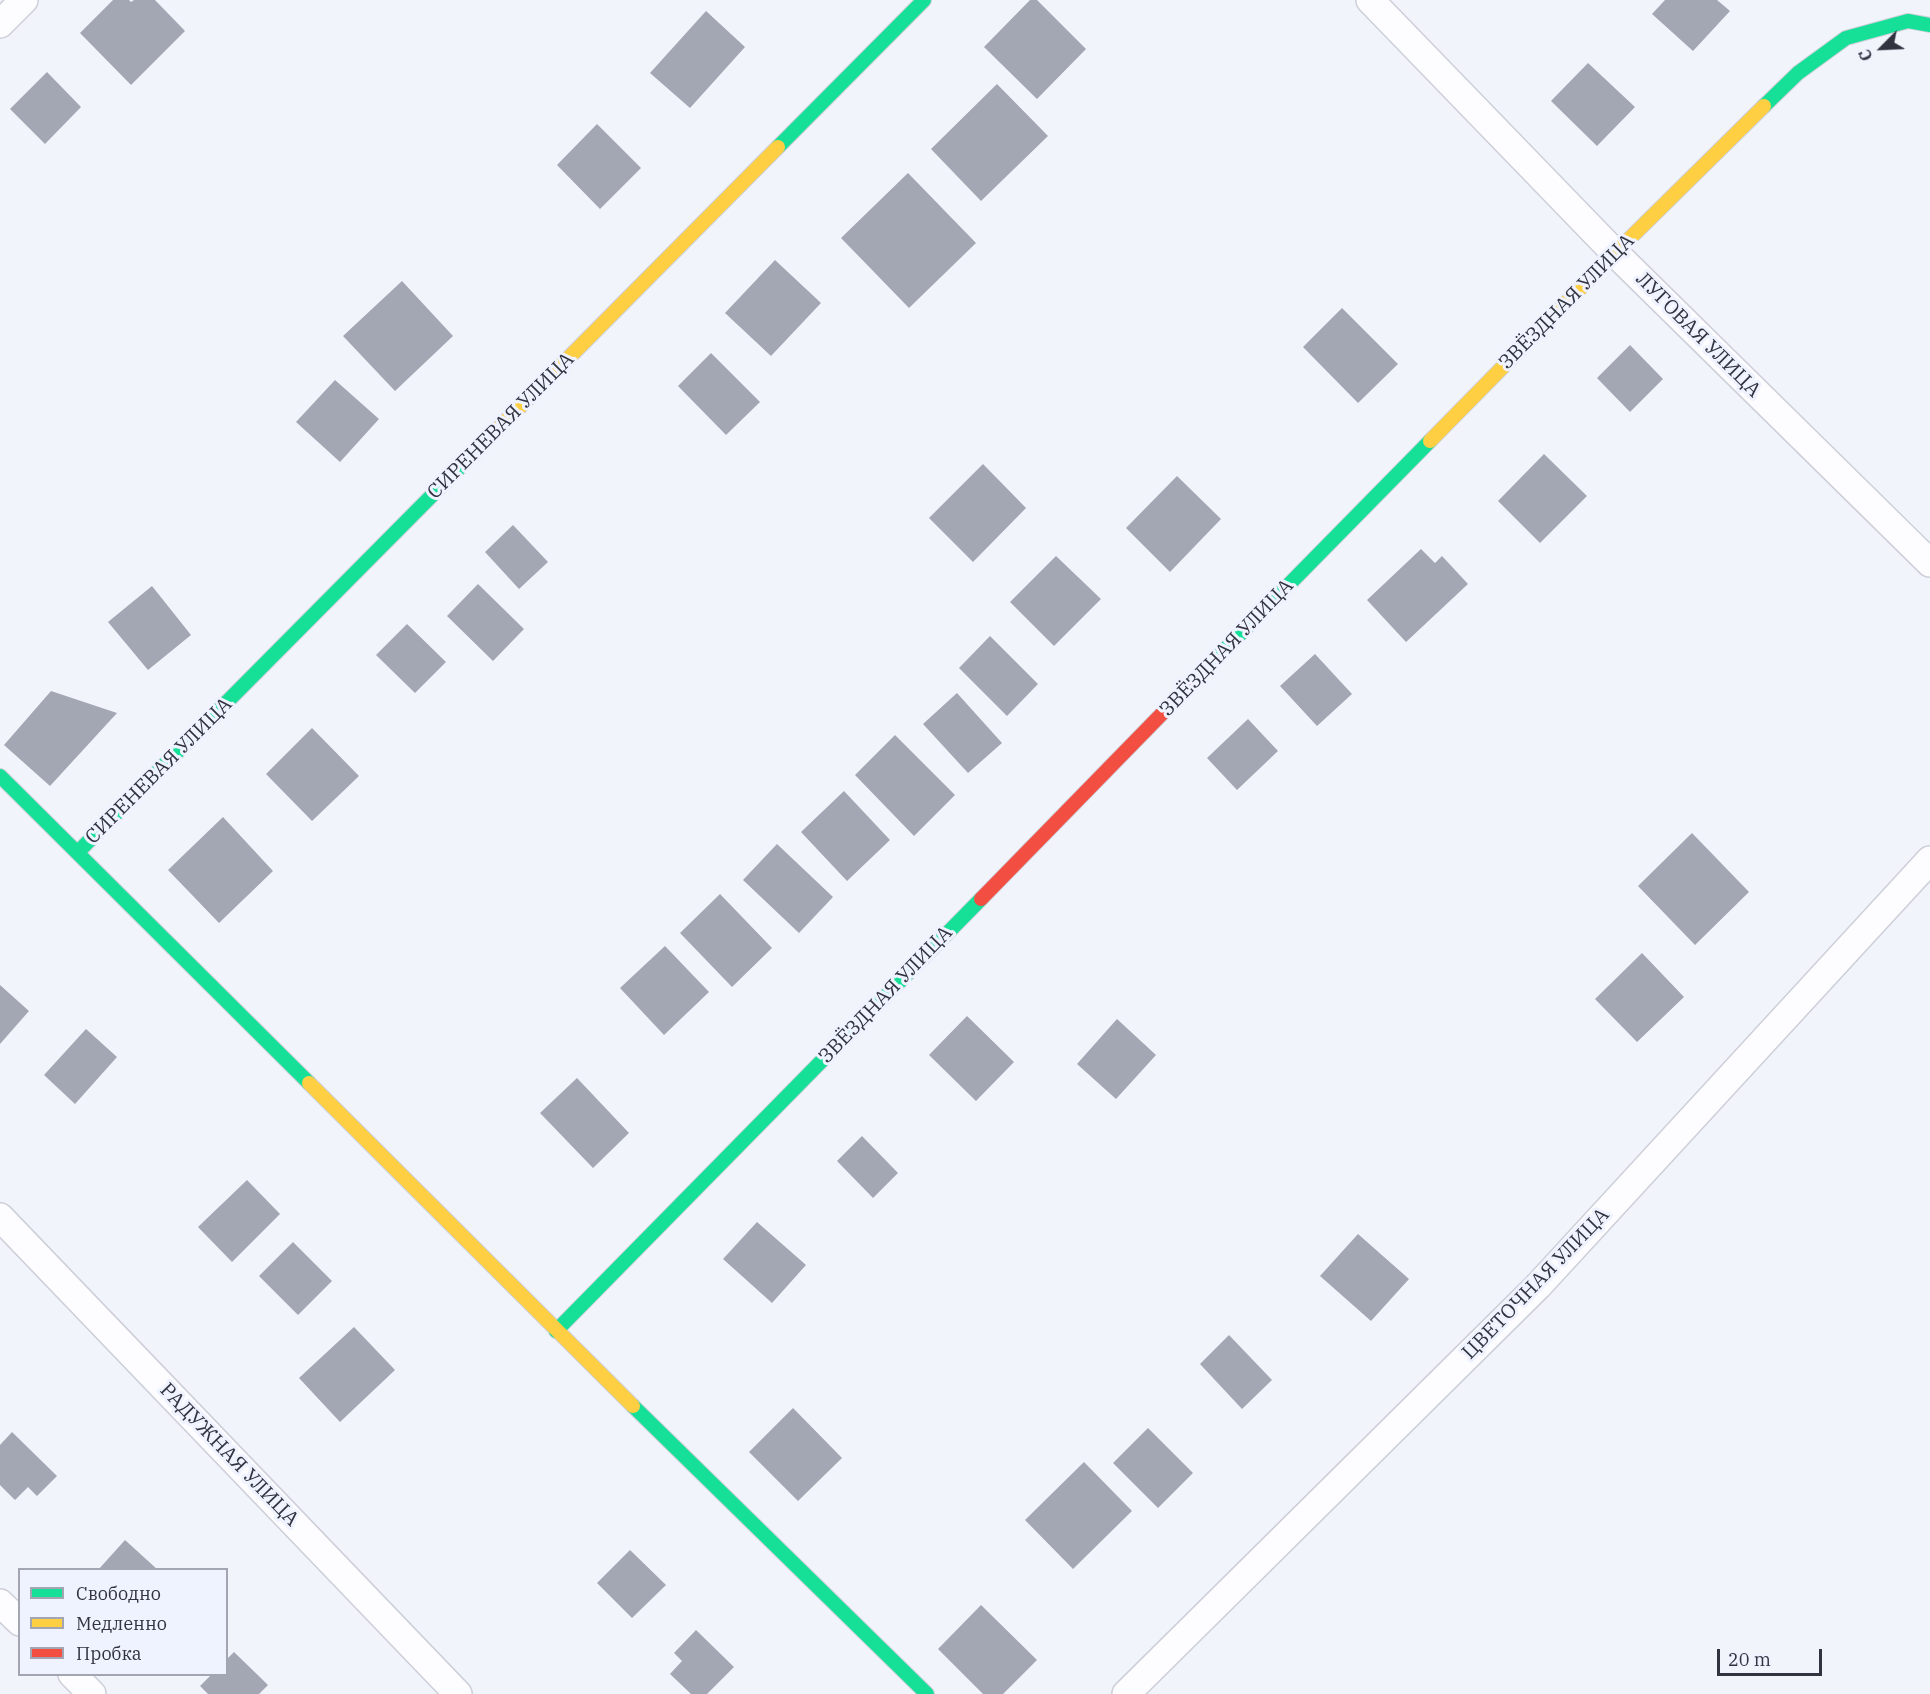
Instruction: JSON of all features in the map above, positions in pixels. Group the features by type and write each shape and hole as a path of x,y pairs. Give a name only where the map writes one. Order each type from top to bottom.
{"street":[{"path":"0,24 24,0"},
{"name":"СИРЕНЕВАЯ УЛИЦА","path":"78,852 924,0"},
{"name":"ЛУГОВАЯ УЛИЦА","path":"1370,0 1615,253 1930,563"},
{"name":"ЗВЁЗДНАЯ УЛИЦА","path":"556,1331 1615,253 1798,73 1846,38 1908,21 1930,25"},
{"path":"0,776 556,1331 927,1694"},
{"name":"ЦВЕТОЧНАЯ УЛИЦА","path":"1126,1694 1538,1286 1930,860"},
{"name":"РАДУЖНАЯ УЛИЦА","path":"0,1217 458,1694"},
{"path":"0,1603 18,1620"},
{"path":"74,1676 92,1694"}],"building":[{"path":"113,0 131,2 155,0 185,31 131,85 80,33"},
{"path":"1030,0 1037,0 1086,49 1037,99 984,47"},
{"path":"1665,0 1717,0 1730,11 1693,51 1652,14"},
{"path":"706,11 745,47 690,108 650,73"},
{"path":"1588,63 1635,107 1597,146 1551,101"},
{"path":"47,72 81,107 45,144 10,109"},
{"path":"997,84 1048,136 981,201 931,149"},
{"path":"597,124 641,168 600,209 557,165"},
{"path":"908,173 976,243 909,308 841,238"},
{"path":"775,260 821,303 771,356 725,313"},
{"path":"402,281 453,336 395,391 343,336"},
{"path":"1342,308 1398,364 1358,403 1303,347"},
{"path":"1630,345 1663,379 1630,412 1597,378"},
{"path":"711,353 760,402 726,435 678,386"},
{"path":"335,380 379,419 340,462 296,422"},
{"path":"1544,454 1587,496 1540,543 1498,501"},
{"path":"983,464 1026,508 973,562 929,518"},
{"path":"1177,476 1221,519 1170,572 1126,528"},
{"path":"513,525 548,562 519,589 485,552"},
{"path":"1421,549 1435,563 1442,556 1468,584 1406,642 1367,600"},
{"path":"1056,556 1101,599 1054,646 1010,602"},
{"path":"478,584 524,629 493,661 447,616"},
{"path":"152,586 191,635 148,670 108,622"},
{"path":"407,624 446,662 415,693 376,655"},
{"path":"990,636 1038,684 1007,716 959,668"},
{"path":"1315,654 1352,694 1317,726 1280,686"},
{"path":"51,691 117,713 50,786 4,745"},
{"path":"957,693 1002,743 968,773 923,724"},
{"path":"1248,719 1278,751 1237,790 1207,758"},
{"path":"312,728 359,776 312,821 266,774"},
{"path":"895,735 955,795 914,836 855,775"},
{"path":"844,791 890,840 847,881 801,832"},
{"path":"223,817 273,871 219,923 168,870"},
{"path":"1692,833 1749,892 1695,945 1638,886"},
{"path":"777,844 833,897 799,933 743,880"},
{"path":"720,894 772,948 732,987 680,933"},
{"path":"665,946 709,992 664,1035 620,988"},
{"path":"1642,953 1684,997 1637,1042 1595,999"},
{"path":"0,985 29,1011 0,1044"},
{"path":"967,1016 1014,1062 976,1101 929,1055"},
{"path":"1117,1019 1156,1055 1116,1099 1077,1064"},
{"path":"86,1029 117,1057 75,1104 44,1075"},
{"path":"577,1078 629,1133 593,1168 540,1113"},
{"path":"862,1136 898,1173 873,1198 837,1161"},
{"path":"247,1180 280,1214 232,1262 198,1227"},
{"path":"757,1222 806,1265 772,1303 723,1259"},
{"path":"1358,1234 1409,1279 1371,1321 1320,1276"},
{"path":"293,1242 332,1281 298,1315 259,1276"},
{"path":"354,1327 395,1370 340,1422 299,1378"},
{"path":"1229,1335 1272,1380 1242,1409 1200,1364"},
{"path":"793,1408 842,1458 798,1501 749,1452"},
{"path":"1148,1428 1193,1473 1158,1508 1113,1463"},
{"path":"12,1432 57,1476 37,1496 28,1487 15,1500 0,1485 0,1445"},
{"path":"1084,1462 1132,1511 1073,1569 1025,1520"},
{"path":"125,1540 156,1568 100,1568"},
{"path":"630,1550 666,1585 632,1618 597,1583"},
{"path":"981,1605 1037,1660 1003,1694 983,1694 938,1649"},
{"path":"696,1630 734,1667 707,1694 691,1694 670,1674 682,1661 674,1653"},
{"path":"234,1652 268,1685 259,1694 208,1694 200,1686 210,1676 228,1676 228,1658"}],"traffic: fast":[{"path":"778,147 924,0"},
{"path":"1764,106 1798,73 1846,38 1908,21 1930,25"},
{"path":"78,852 486,441"},
{"path":"1192,683 1430,441"},
{"path":"0,776 309,1083"},
{"path":"556,1331 981,899"},
{"path":"633,1406 927,1694"}],"traffic: slow":[{"path":"1430,441 1764,106"},
{"path":"486,441 778,147"},
{"path":"309,1083 633,1406"}],"traffic: jam":[{"path":"981,899 1192,683"}]}
